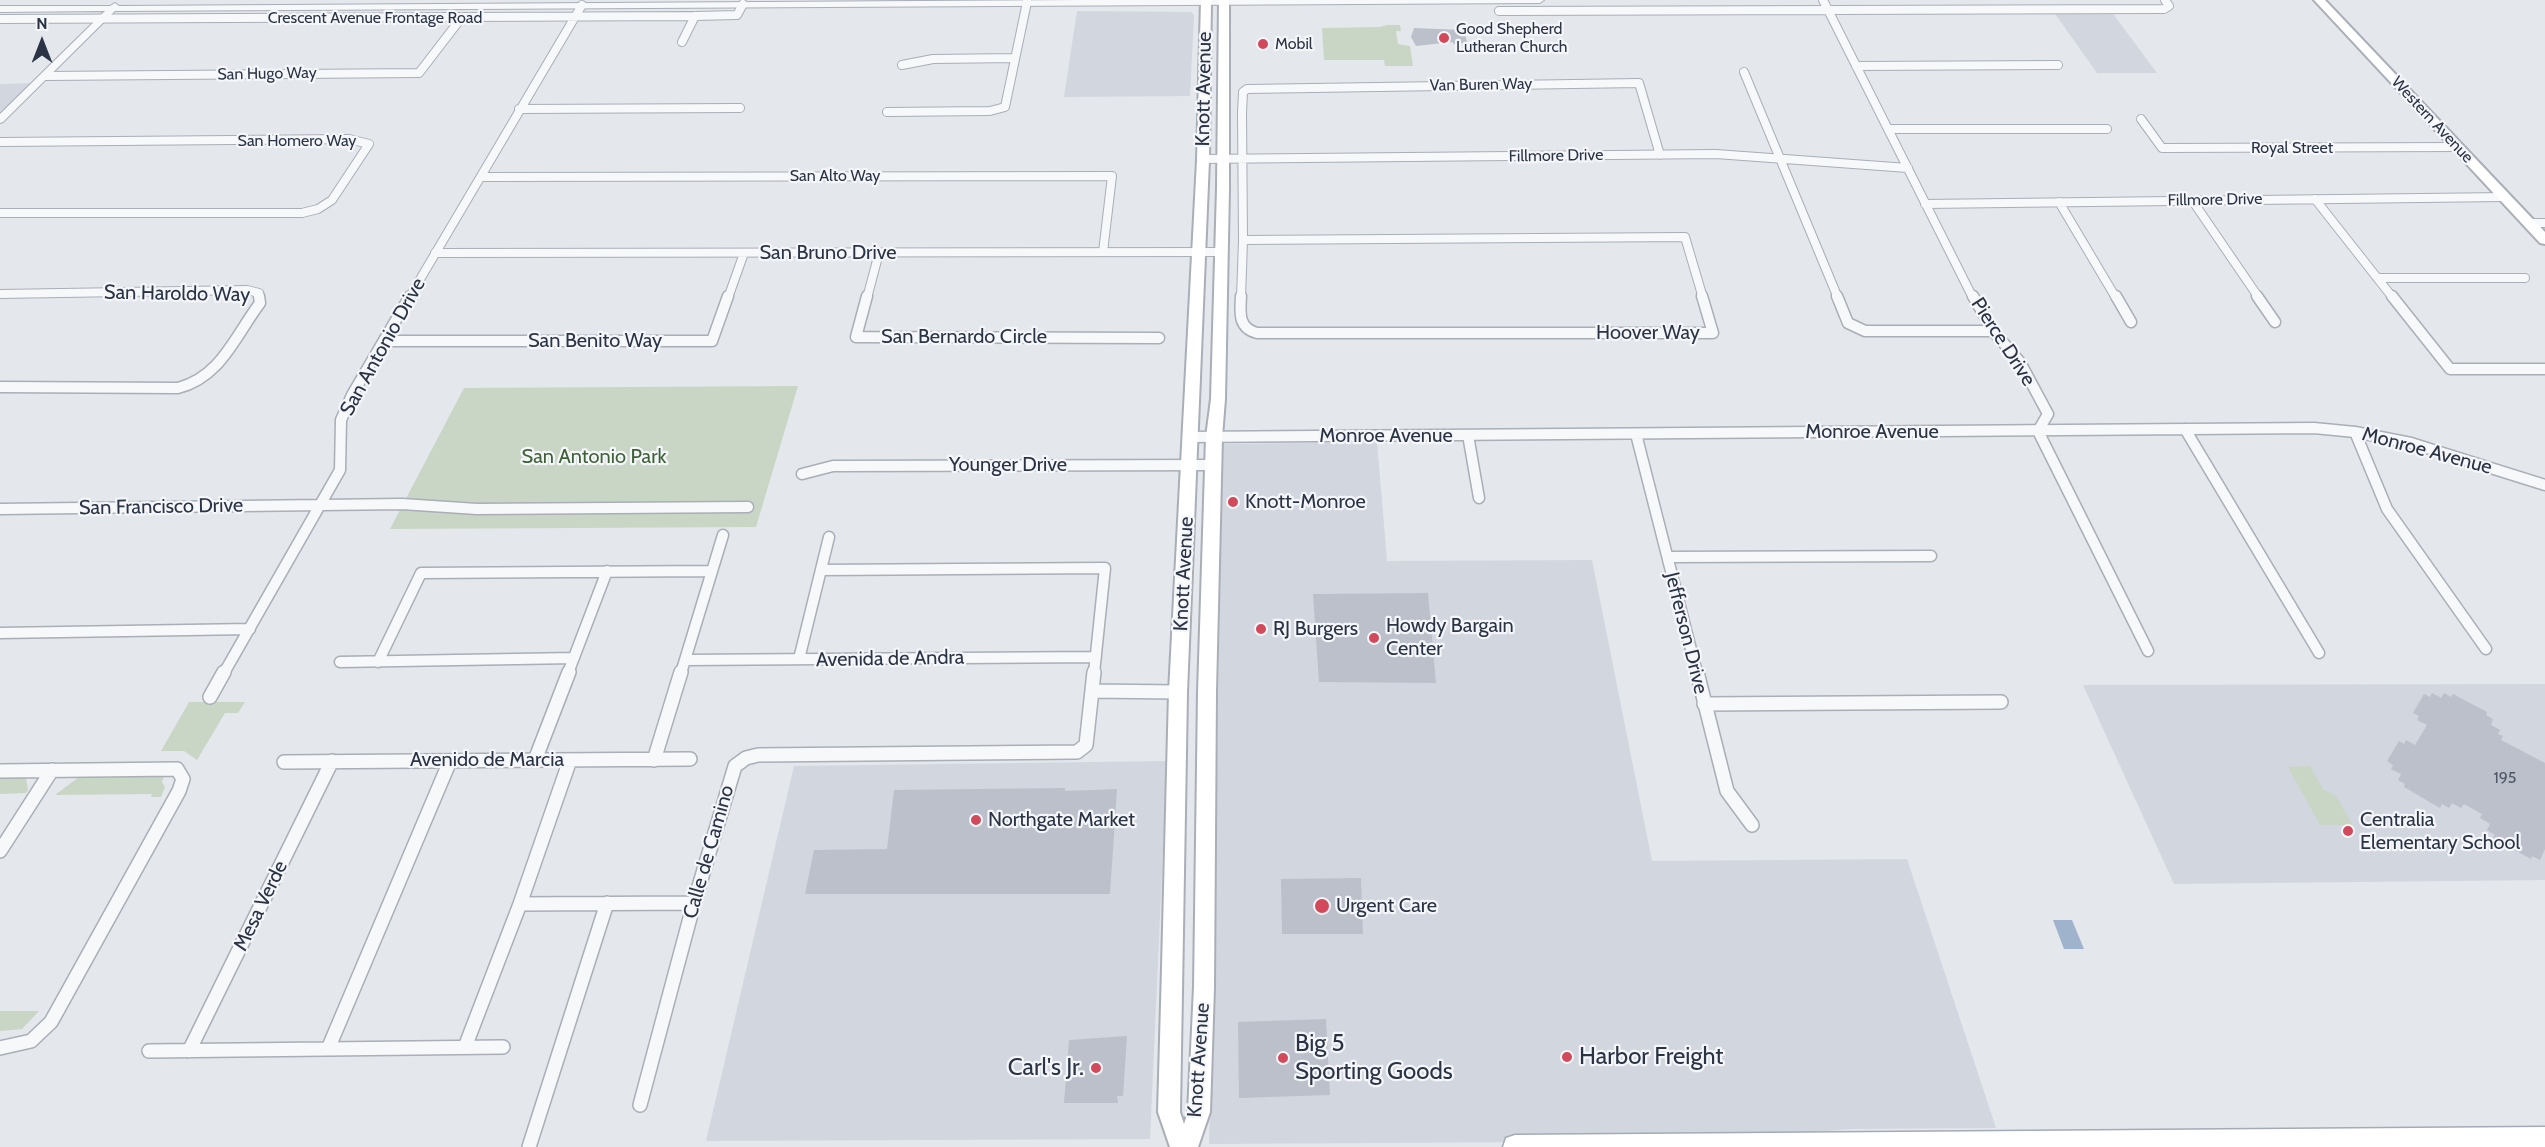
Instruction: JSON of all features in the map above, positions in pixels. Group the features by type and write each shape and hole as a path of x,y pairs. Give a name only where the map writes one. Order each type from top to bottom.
{"main road":[{"name":"Western Avenue","path":"2319,0 2545,240"},
{"name":"Knott Avenue","path":"1181,1147 1169,1112 1179,692 1203,159 1206,1"},
{"name":"Knott Avenue","path":"1187,1147 1199,1112 1204,987 1207,692 1214,437 1218,399 1224,1"},
{"path":"1204,92 1223,92"},
{"path":"1179,692 1207,692"},
{"path":"1515,1147 2545,1139"}],"street":[{"path":"0,120 121,0"},
{"path":"0,9 582,5 619,2 743,4 1540,0"},
{"name":"Pierce Drive","path":"1823,0 1981,313 1993,331 2020,362 2048,414 2038,431"},
{"path":"1499,11 2164,9 2169,6 2164,0"},
{"path":"887,112 990,111 1005,107 1028,2"},
{"name":"Crescent Avenue Frontage Road","path":"0,20 694,16 737,15 743,4"},
{"name":"San Antonio Drive","path":"210,698 340,470 341,420 352,394 582,5"},
{"path":"682,42 694,16"},
{"name":"San Hugo Way","path":"45,76 419,73 462,17"},
{"path":"902,65 933,59 1015,58"},
{"path":"1856,66 2058,65"},
{"path":"1744,72 1846,319 1857,331 1993,331"},
{"name":"Van Buren Way","path":"1242,159 1243,92 1247,89 1639,83 1660,155"},
{"path":"519,109 740,108"},
{"name":"Royal Street","path":"2141,118 2162,148 2458,147"},
{"path":"1888,129 2108,129"},
{"name":"San Homero Way","path":"0,142 336,140 349,138 361,139 369,144 368,150 333,199 313,211 302,213 0,213"},
{"name":"Fillmore Drive","path":"1203,159 1716,154 1908,168"},
{"path":"1242,159 1243,240"},
{"name":"San Alto Way","path":"481,177 1112,176 1103,252"},
{"name":"Fillmore Drive","path":"1925,204 2504,196"},
{"path":"2315,199 2450,369 2545,369"},
{"path":"2192,200 2275,322"},
{"path":"2059,202 2131,322"},
{"path":"2529,223 2545,223"},
{"name":"Hoover Way","path":"1685,237 1713,333 1257,333 1248,331 1242,326 1240,316 1243,240 1685,237"},
{"name":"San Bruno Drive","path":"435,253 1221,252"},
{"name":"San Benito Way","path":"385,340 712,340 744,253"},
{"name":"San Bernardo Circle","path":"879,253 856,337 1159,338"},
{"path":"2378,278 2525,278"},
{"name":"San Haroldo Way","path":"0,294 247,290 259,293 261,298 260,303 220,362 205,379 169,389 158,386 0,387"},
{"name":"Monroe Avenue","path":"1191,437 2314,428 2355,432 2411,443 2545,485"},
{"path":"2185,429 2319,653"},
{"path":"2038,431 2148,651"},
{"path":"2355,432 2387,509 2486,649"},
{"name":"Jefferson Drive","path":"1636,434 1727,791 1752,825"},
{"path":"1468,435 1479,498"},
{"name":"Younger Drive","path":"802,474 833,466 1214,465"},
{"name":"San Francisco Drive","path":"0,509 402,504 477,509 748,507"},
{"path":"654,760 723,535"},
{"path":"799,659 829,537"},
{"path":"1668,558 1931,556"},
{"path":"821,570 1105,568 1092,690 1179,692"},
{"path":"535,760 607,571"},
{"path":"378,662 421,573 712,571"},
{"path":"0,633 250,629"},
{"name":"Avenida de Andra","path":"685,660 1096,657"},
{"path":"340,662 574,658"},
{"name":"Calle de Camino","path":"640,1105 694,903 735,766 746,758 758,754 1077,752 1086,745 1092,690"},
{"path":"1704,704 2001,702"},
{"name":"Avenido de Marcia","path":"284,762 690,759"},
{"path":"465,1047 520,904 570,760"},
{"name":"Mesa Verde","path":"189,1051 332,761"},
{"path":"328,1049 450,761"},
{"path":"0,851 52,770"},
{"path":"0,771 177,770 183,779 179,791 51,1022 31,1041 0,1048"},
{"path":"529,1147 607,903"},
{"path":"520,904 694,903"},
{"path":"149,1051 503,1047"}],"shaded area":[{"path":"1077,11 1191,12 1194,15 1190,96 1064,97"},
{"path":"2053,11 2111,11 2157,73 2097,73"},
{"path":"38,83 0,120 0,84"},
{"path":"1377,442 1387,561 1592,560 1652,861 1907,859 1996,1128 1851,1129 1706,1141 1209,1144 1223,444"},
{"name":"Centralia Elementary School","path":"2545,684 2545,880 2174,884 2083,685"},
{"path":"1167,761 1150,1139 706,1141 794,766"}],"green space":[{"path":"1400,25 1401,31 1396,31 1398,44 1410,46 1413,66 1385,66 1384,60 1324,60 1322,28"},
{"name":"San Antonio Park","path":"798,386 756,527 390,529 464,388"},
{"path":"189,702 245,702 238,713 225,713 197,760 184,751 161,751"},
{"path":"2310,766 2323,789 2336,796 2353,825 2320,825 2288,767"},
{"path":"79,777 164,777 162,782 165,787 161,797 151,797 152,794 55,795"},
{"path":"0,778 26,778 28,790 26,793 0,794"},
{"path":"0,1011 39,1011 22,1029 0,1031"}],"water":[{"path":"2053,920 2072,920 2084,949 2064,949"}],"building":[{"name":"Good Shepherd Lutheran Church","path":"1414,28 1463,30 1467,41 1466,43 1454,44 1452,42 1416,46 1411,37"},
{"name":"Howdy Bargain Center","path":"1428,593 1436,683 1319,682 1313,594"},
{"name":"Centralia Elementary School","path":"2432,693 2441,698 2444,693 2451,697 2453,694 2487,712 2486,715 2493,719 2491,725 2500,730 2498,734 2503,736 2501,740 2545,763 2545,849 2540,860 2532,856 2531,859 2493,838 2495,835 2487,830 2490,824 2480,818 2482,814 2464,804 2461,808 2452,803 2449,808 2442,804 2440,808 2404,787 2405,784 2398,780 2401,774 2391,769 2393,765 2387,761 2399,741 2404,744 2406,740 2415,745 2427,725 2417,720 2419,716 2413,713 2424,694 2430,697"},
{"name":"Northgate Market","path":"1065,788 1065,791 1117,789 1110,894 805,894 814,850 887,849 894,790"},
{"name":"Urgent Care","path":"1361,878 1363,934 1282,934 1281,879"},
{"name":"Big 5 Sporting Goods","path":"1326,1019 1330,1095 1239,1098 1238,1022"},
{"name":"Carl's Jr.","path":"1127,1036 1123,1096 1117,1096 1118,1103 1064,1103 1069,1040"}],"place":[{"name":"Good Shepherd Lutheran Church","path":"1444,38"},
{"name":"Mobil","path":"1263,44"},
{"name":"Knott-Monroe","path":"1233,502"},
{"name":"RJ Burgers","path":"1261,629"},
{"name":"Howdy Bargain Center","path":"1374,638"},
{"name":"Northgate Market","path":"976,820"},
{"name":"Centralia Elementary School","path":"2348,831"},
{"name":"Urgent Care","path":"1322,906"},
{"name":"Harbor Freight","path":"1567,1057"},
{"name":"Big 5 Sporting Goods","path":"1283,1058"},
{"name":"Carl's Jr.","path":"1096,1068"}]}
